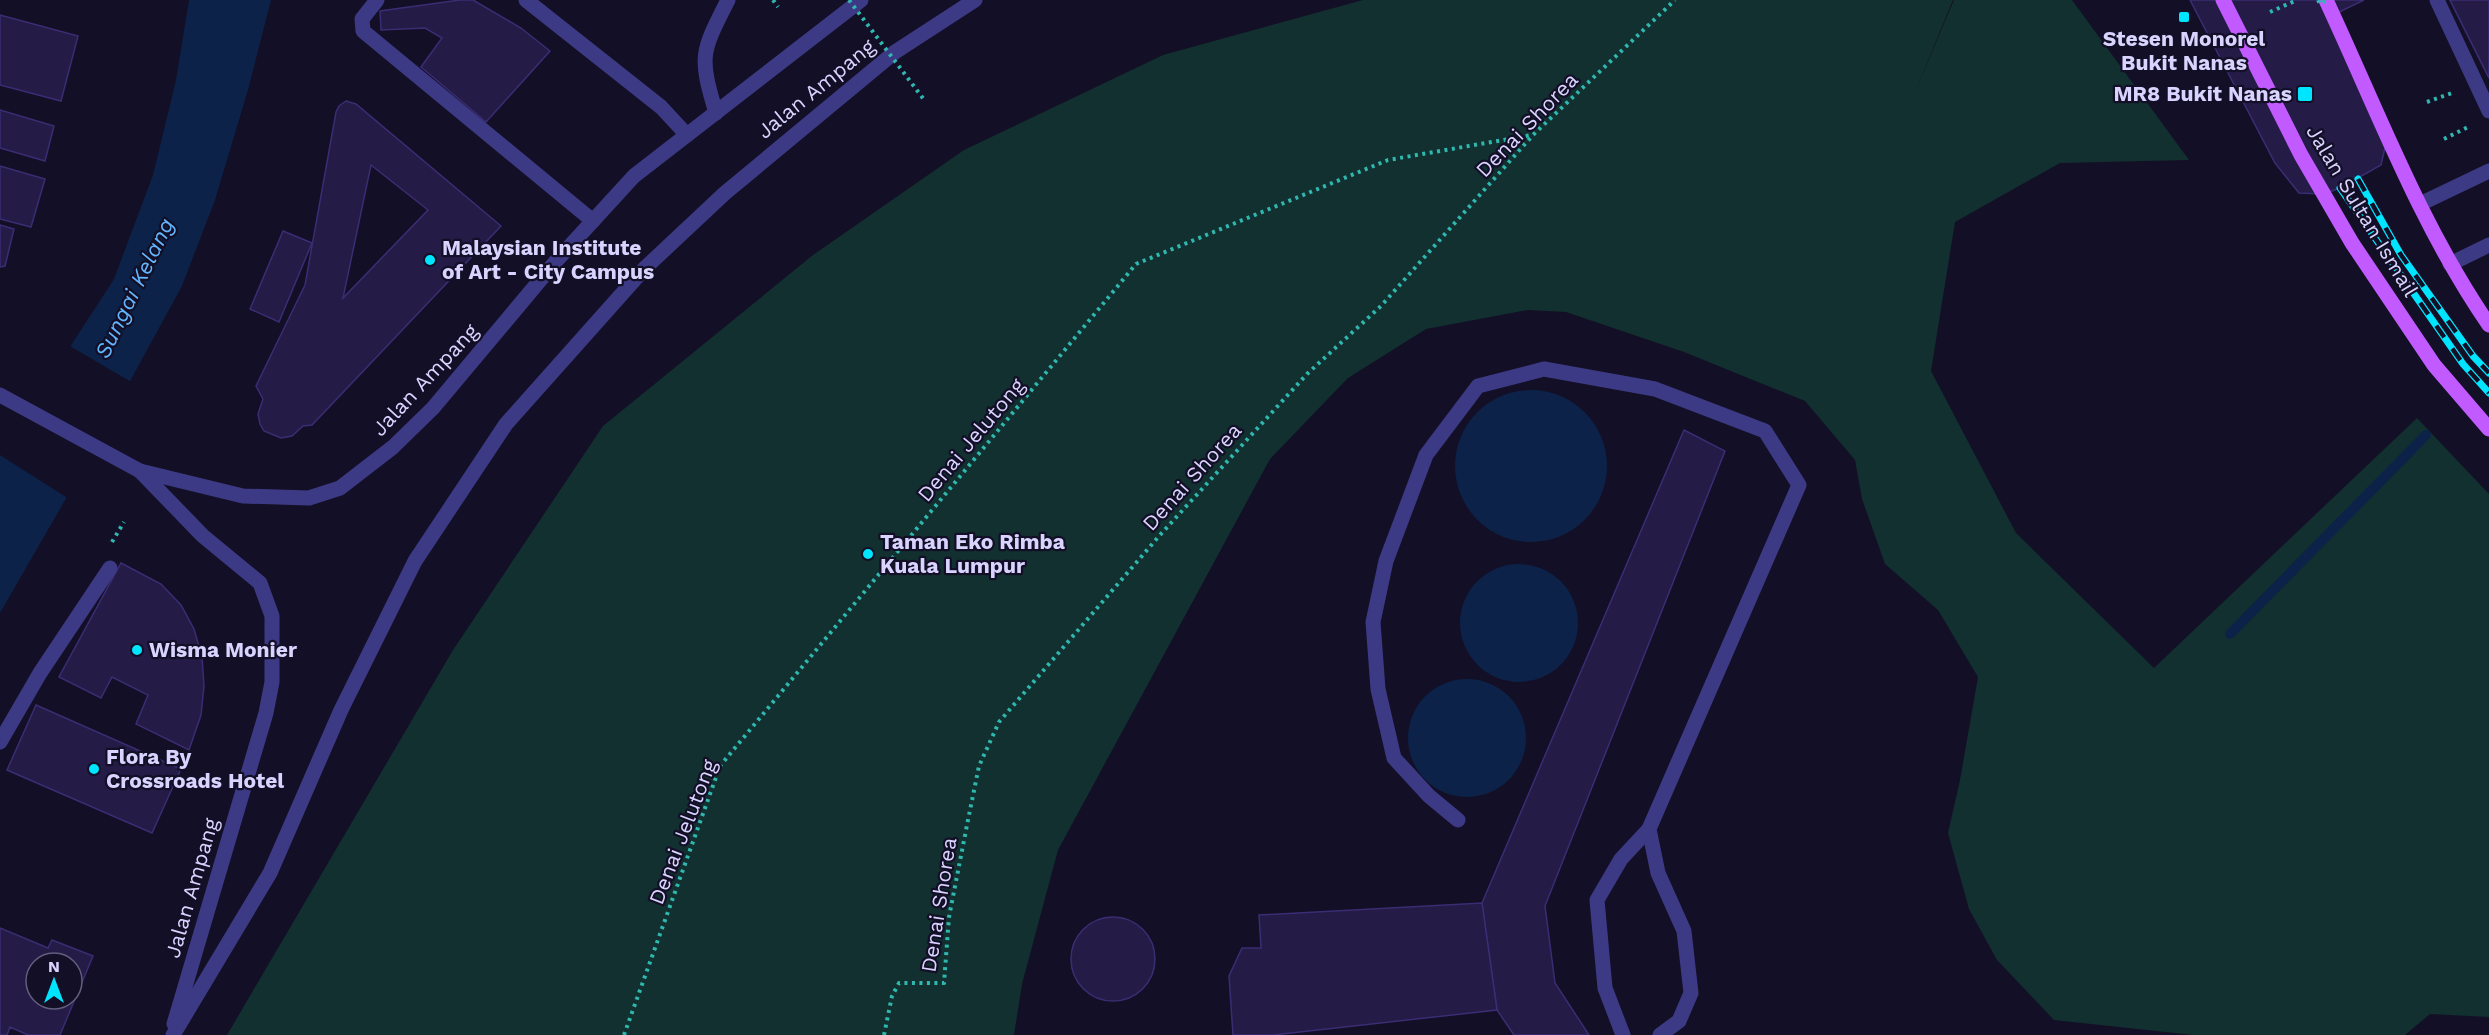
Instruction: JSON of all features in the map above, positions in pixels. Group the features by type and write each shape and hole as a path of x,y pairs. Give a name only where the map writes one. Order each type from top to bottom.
{"main road":[{"name":"Jalan Sultan Ismail","path":"2223,0 2301,155 2352,243 2434,365 2489,429"},
{"path":"2326,0 2450,264 2489,325"}],"street":[{"path":"377,0 362,19 363,31 593,221"},
{"path":"526,0 661,107 687,135"},
{"path":"716,113 705,74 704,54 728,0"},
{"name":"Jalan Ampang","path":"140,471 243,496 309,498 340,488 393,447 433,408 634,176 861,0"},
{"name":"Jalan Ampang","path":"172,1035 270,873 341,710 415,561 506,424 645,268 725,193 895,52 975,0"},
{"path":"2437,0 2489,111"},
{"path":"2420,204 2489,171"},
{"path":"2450,264 2489,245"},
{"path":"1458,820 1429,796 1394,758 1378,689 1373,621 1386,561 1426,455 1478,386 1544,369 1655,388 1766,430 1799,485 1649,829 1621,859 1597,900 1605,988 1623,1035"},
{"path":"0,395 140,471"},
{"name":"Jalan Ampang","path":"140,471 203,536 260,583 272,616 272,682 266,713 172,1035"},
{"path":"0,742 40,673 110,568"},
{"path":"1649,829 1658,873 1684,931 1691,993 1679,1021 1660,1035"}],"path":[{"path":"773,0 778,6"},
{"path":"849,0 925,101"},
{"name":"Denai Shorea","path":"884,1035 892,996 899,983 944,983 949,916 974,788 979,766 999,722 1160,535 1307,374 1381,306 1533,135 1675,0"},
{"path":"2270,12 2297,0"},
{"path":"2318,0 2320,4 2326,0"},
{"name":"Denai Jelutong","path":"624,1035 720,766 1136,264 1388,160 1533,135"}],"green space":[{"name":"Taman Eko Rimba Kuala Lumpur","path":"1363,0 1953,0 1915,92 1954,0 2072,0 2189,160 2060,163 1955,222 1931,371 2016,533 2154,668 2417,418 2489,494 2489,1017 2430,1014 2405,1035 2193,1035 2054,1020 1997,960 1969,909 1948,833 1978,677 1938,610 1885,564 1862,499 1855,460 1805,401 1684,352 1566,312 1528,310 1426,329 1348,378 1270,459 1058,850 1022,984 1014,1035 227,1035 453,650 603,426 813,255 964,150 1163,55"}],"water":[{"name":"Sungai Kelang","path":"189,0 271,0 248,90 215,200 182,286 64,502 0,613 0,455 114,279 153,175 176,80"},
{"path":"1531,390 1546,391 1560,396 1585,412 1601,437 1606,451 1606,481 1601,495 1585,520 1560,536 1546,541 1531,542 1516,541 1502,536 1477,520 1461,495 1456,481 1455,466 1456,451 1461,437 1477,412 1502,396 1516,391"},
{"path":"1519,564 1542,569 1561,581 1573,600 1578,623 1573,646 1561,665 1542,677 1519,682 1496,677 1477,665 1465,646 1460,623 1465,600 1477,581 1496,569"},
{"path":"1467,679 1489,684 1509,696 1521,716 1526,738 1521,760 1509,780 1489,792 1467,797 1445,792 1425,780 1413,760 1408,738 1413,716 1425,696 1445,684"}],"pier":[{"path":"68,345 133,383 69,499 0,455 0,449"}],"building":[{"path":"473,0 521,28 550,51 486,122 421,67 442,38 425,28 381,30 380,11"},
{"name":"MR8 Bukit Nanas","path":"2190,0 2328,0 2387,139 2381,165 2340,188 2324,194 2299,193 2275,163"},
{"path":"2328,0 2364,0 2335,14"},
{"path":"2450,0 2489,0 2489,78"},
{"path":"2450,0 2489,0 2489,78"},
{"path":"0,15 78,36 61,101 0,85"},
{"path":"346,101 356,104 501,226 312,425 303,426 292,436 281,438 264,431 260,424 258,414 263,399 256,386 305,285 336,112 339,106","holes":["371,165 428,210 343,298"]},
{"path":"0,110 54,126 45,161 0,148"},
{"path":"0,166 45,179 31,227 0,219"},
{"path":"0,225 14,229 5,266 0,267"},
{"path":"283,231 312,243 279,322 250,309"},
{"path":"1684,430 1725,451 1545,906 1555,983 1589,1035 1514,1035 1497,1010 1482,903"},
{"name":"Wisma Monier","path":"121,563 161,584 181,605 194,629 202,657 204,686 201,715 189,750 136,724 148,695 112,677 101,698 59,677"},
{"name":"Flora By Crossroads Hotel","path":"36,705 181,769 152,833 7,770"},
{"path":"1482,903 1497,1010 1273,1035 1233,1035 1229,976 1242,948 1261,948 1259,915"},
{"path":"1113,917 1136,924 1148,936 1155,959 1148,982 1136,994 1113,1001 1090,994 1078,982 1071,959 1078,936 1090,924"},
{"path":"0,928 48,948 52,940 80,951 24,951 24,1011 70,1011 60,1035 28,1035 10,1027 7,1035 0,1035"},
{"path":"84,952 93,956 84,978"}],"waterway":[{"path":"2230,634 2426,435"}],"railway":[{"path":"2358,179 2401,255 2473,356 2489,373"},
{"path":"2340,188 2463,364 2489,393"}],"place":[{"name":"Stesen Monorel Bukit Nanas","path":"2184,17"},
{"name":"MR8 Bukit Nanas","path":"2305,94"},
{"name":"Malaysian Institute of Art - City Campus","path":"430,260"},
{"name":"Taman Eko Rimba Kuala Lumpur","path":"868,554"},
{"name":"Wisma Monier","path":"137,650"},
{"name":"Flora By Crossroads Hotel","path":"94,769"}]}
